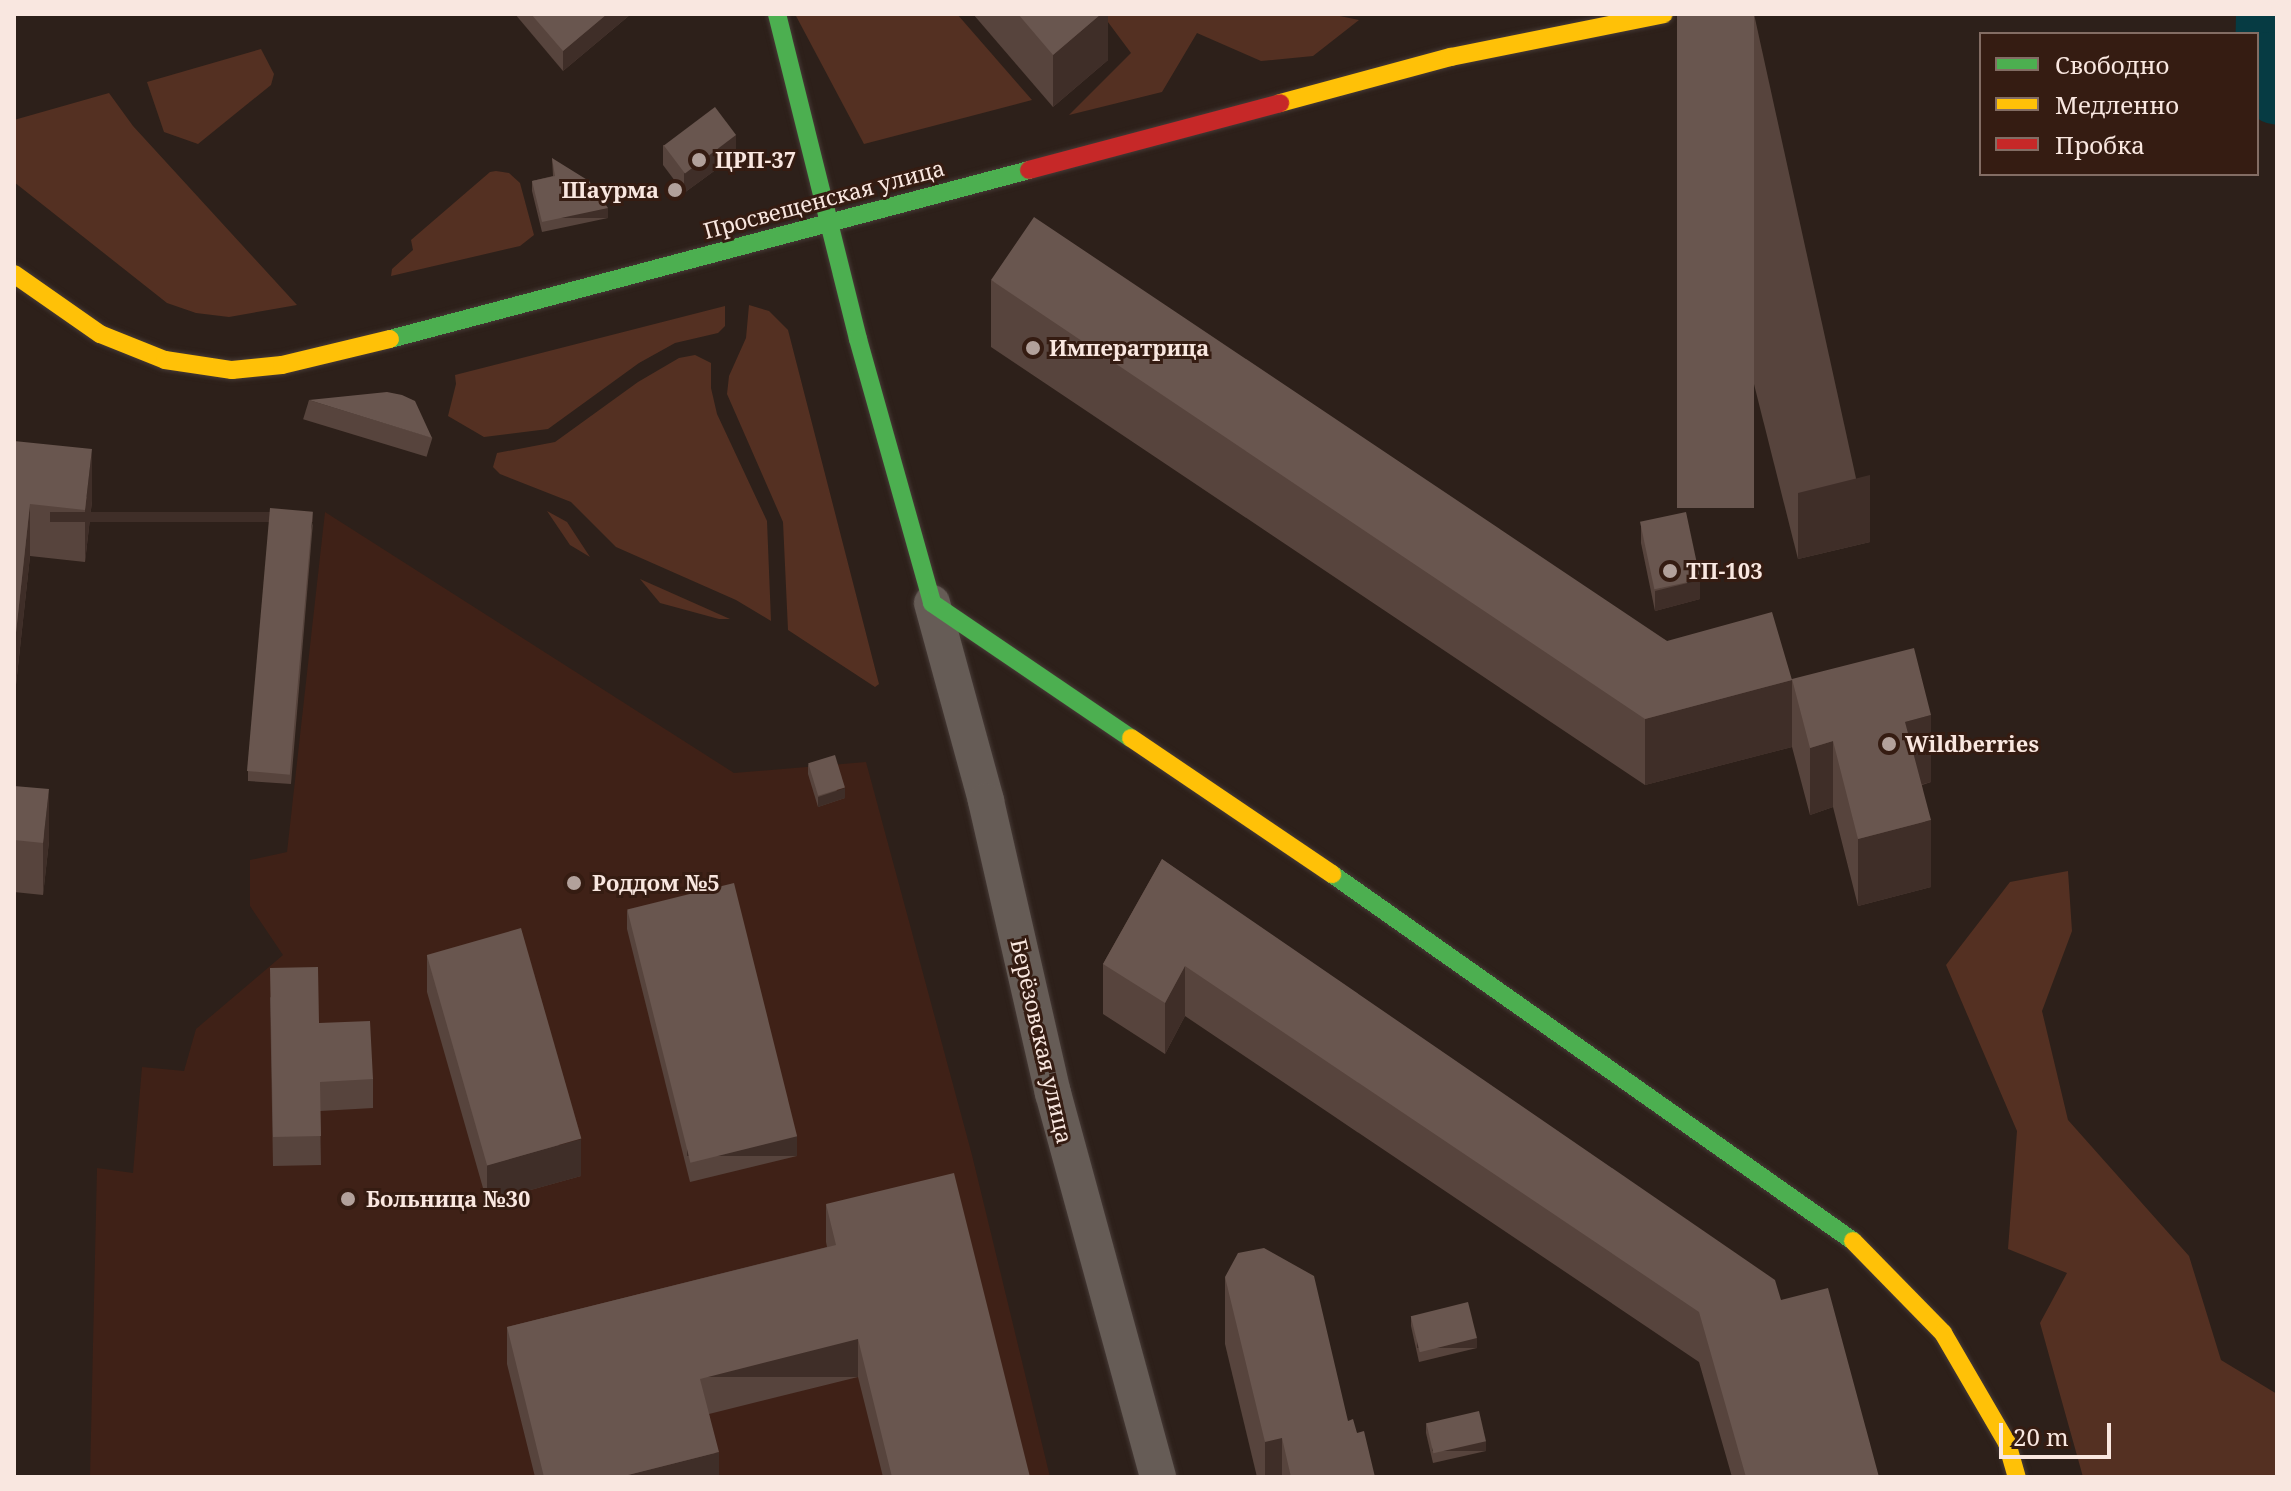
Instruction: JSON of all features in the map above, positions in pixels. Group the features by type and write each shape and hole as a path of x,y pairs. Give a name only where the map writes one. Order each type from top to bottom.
{"street":[{"path":"777,14 828,222 932,603 1342,881 1750,1172 1843,1231 1943,1333 2007,1443 2017,1477"},
{"name":"Просвещенская улица","path":"14,274 44,298 100,334 131,348 197,367 232,370 282,365 1451,57 1664,14"},
{"path":"14,295 44,298"},
{"name":"Берёзовская улица","path":"932,603 986,801 1053,1093 1158,1477"}],"shaded area":[{"path":"795,14 957,14 1032,100 864,144"},
{"path":"1102,14 1330,14 1359,20 1313,56 1261,61 1197,33 1162,92 1069,115 1131,53"},
{"path":"261,49 274,74 271,85 198,144 164,132 147,82"},
{"path":"109,93 133,126 297,305 229,317 196,313 167,303 14,182 14,120"},
{"path":"490,172 509,173 520,183 534,235 520,246 391,276 392,269 413,250 411,240"},
{"path":"749,305 769,311 788,330 879,684 875,687 788,630 783,522 727,394 729,376 746,338"},
{"path":"725,306 725,326 718,333 675,343 639,363 548,429 484,437 448,416 456,384 455,375"},
{"path":"695,355 711,363 711,388 717,414 767,521 771,621 736,600 616,547 571,502 500,474 493,467 497,453 555,442 638,382 679,358"},
{"path":"547,511 567,522 590,557 570,545"},
{"path":"325,512 734,773 866,762 972,1155 1050,1477 90,1477 97,1168 133,1173 142,1067 184,1071 196,1029 283,955 250,906 250,860 287,852"},
{"path":"640,579 730,619 719,619 660,603"},
{"path":"2068,871 2072,931 2042,1011 2068,1120 2189,1256 2221,1360 2277,1394 2277,1477 2083,1477 2040,1323 2067,1273 2008,1249 2017,1131 1946,965 2010,882"}],"building":[{"path":"531,14 607,14 563,51"},
{"path":"1018,14 1101,14 1053,55"},
{"path":"1677,14 1754,14 1754,508 1677,508"},
{"path":"715,107 736,135 685,173 664,146"},
{"path":"552,158 589,181 608,208 542,222 532,181 555,176"},
{"path":"1034,217 1667,641 1772,612 1792,680 1645,719 991,280"},
{"path":"387,392 415,401 432,438 309,400"},
{"path":"14,441 92,449 85,510 30,504 14,651"},
{"path":"270,508 313,512 290,775 247,771"},
{"name":"ТП-103","path":"1686,512 1700,579 1654,589 1640,522"},
{"path":"1914,648 1931,715 1905,722 1931,820 1858,839 1833,741 1810,748 1792,679"},
{"path":"835,755 845,788 818,796 808,763"},
{"path":"14,786 49,789 43,843 14,840"},
{"path":"1162,859 1775,1280 1781,1300 1828,1288 1879,1477 1746,1477 1699,1312 1185,966 1165,1003 1103,964"},
{"path":"734,883 797,1136 690,1163 627,910"},
{"path":"521,928 581,1139 487,1166 427,955"},
{"path":"318,967 319,1023 370,1021 373,1079 320,1082 321,1136 273,1137 270,968"},
{"path":"954,1173 1030,1477 892,1477 858,1339 700,1379 719,1452 620,1477 544,1477 507,1327 836,1245 826,1204"},
{"path":"1264,1248 1314,1276 1348,1421 1353,1419 1357,1433 1364,1431 1375,1477 1291,1477 1282,1438 1265,1442 1225,1277 1238,1253"},
{"path":"1468,1302 1477,1338 1420,1352 1411,1316"},
{"path":"1479,1411 1486,1441 1433,1453 1426,1423"}],"waterway":[{"path":"2270,14 2269,66 2277,91"}],"traffic: fast":[{"path":"777,14 858,339 932,603 1131,738"},
{"path":"390,339 1029,170"},
{"path":"1332,874 1853,1241"}],"traffic: slow":[{"path":"1280,103 1451,57 1664,14"},
{"path":"14,274 100,334 165,360 232,370 282,365 390,339"},
{"path":"1131,738 1332,874"},
{"path":"1853,1241 1943,1333 2007,1443 2017,1477"}],"traffic: jam":[{"path":"1029,170 1280,103"}],"place":[{"name":"ЦРП-37","path":"699,160"},
{"name":"Шаурма","path":"675,190"},
{"name":"Императрица","path":"1033,348"},
{"name":"ТП-103","path":"1670,571"},
{"name":"Wildberries","path":"1889,744"},
{"name":"Роддом №5","path":"574,883"},
{"name":"Больница №30","path":"348,1199"}]}
